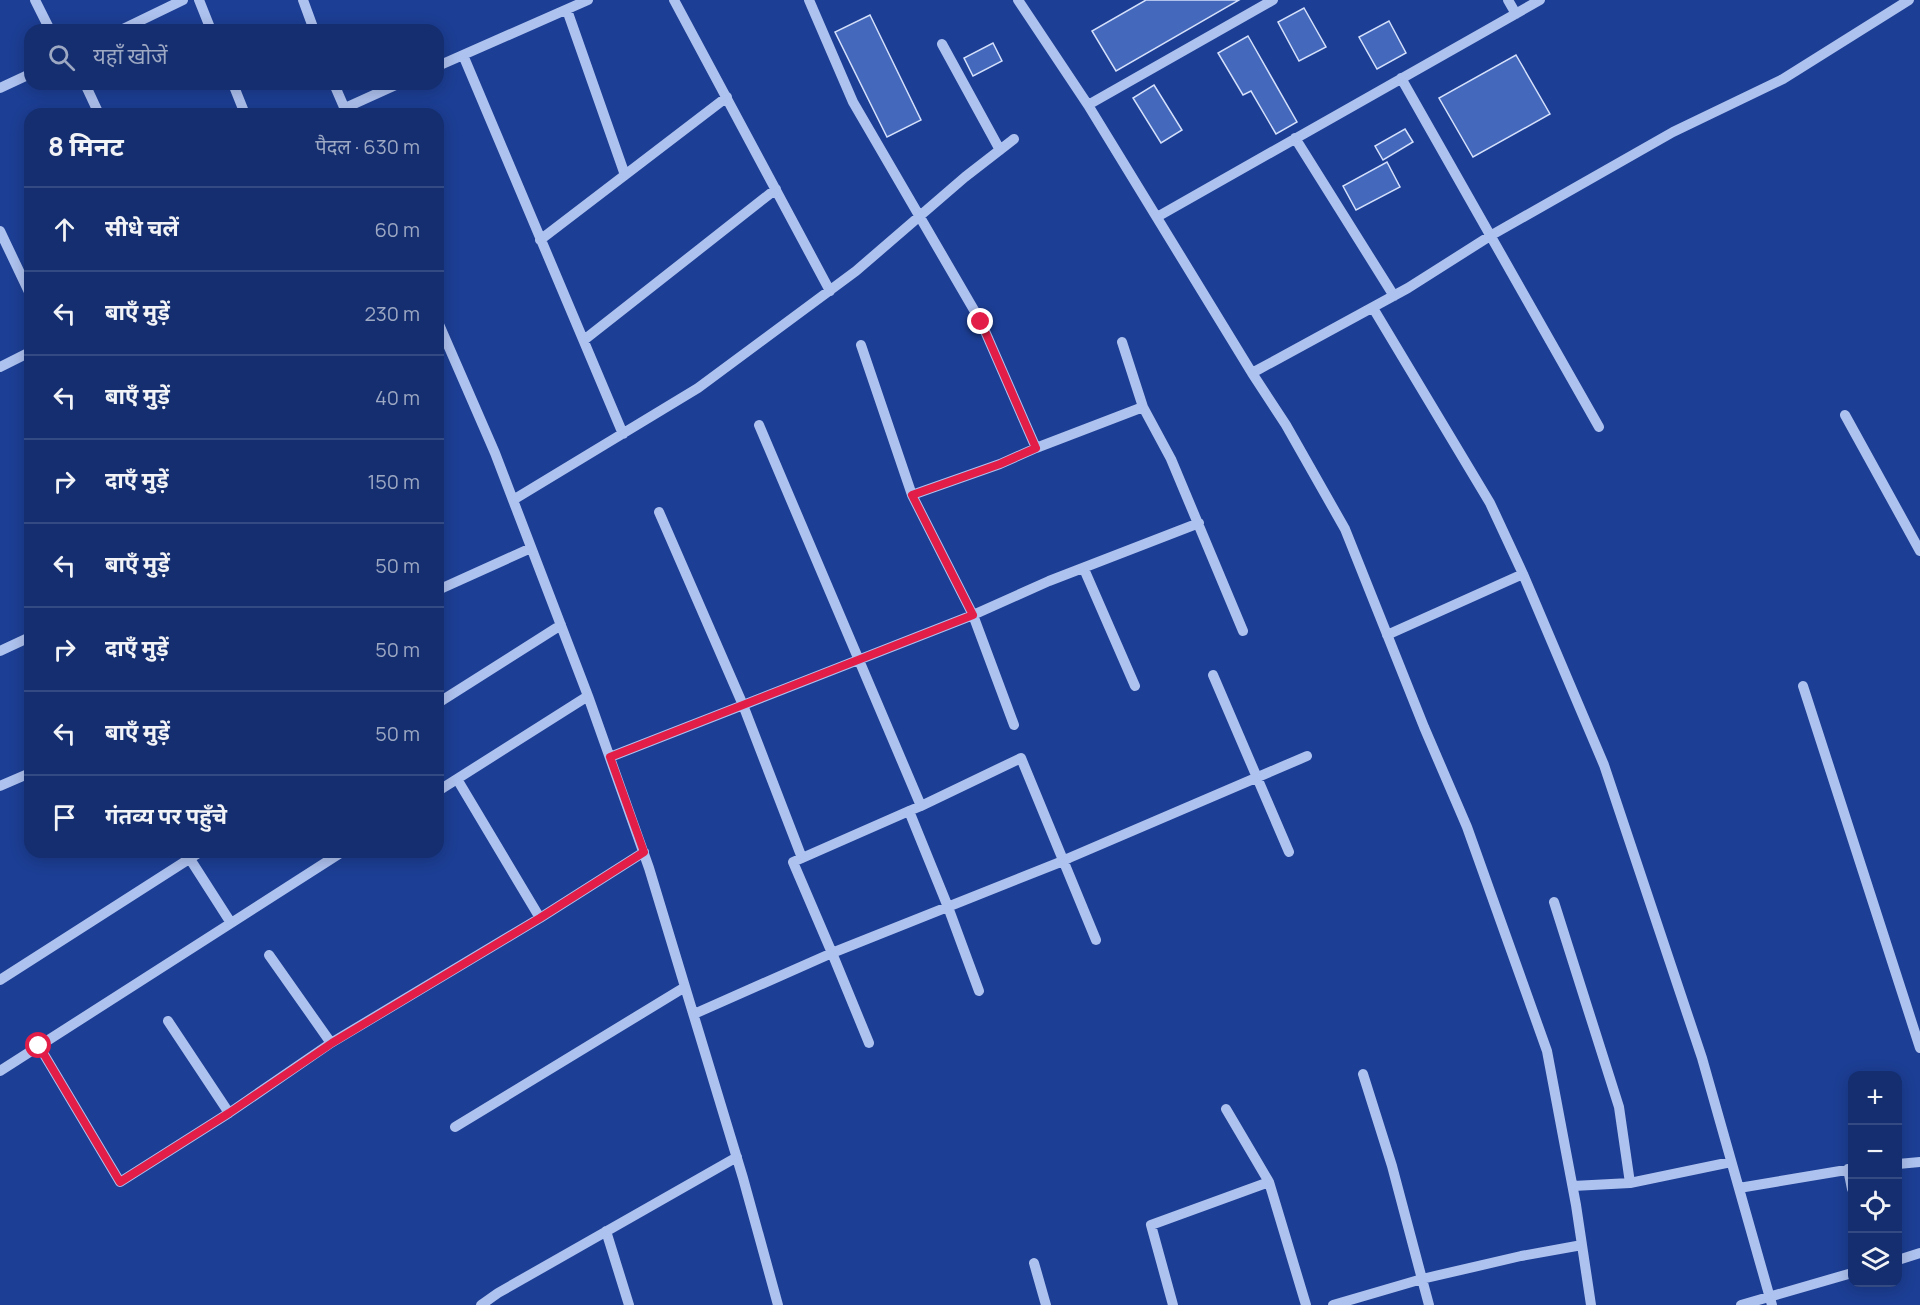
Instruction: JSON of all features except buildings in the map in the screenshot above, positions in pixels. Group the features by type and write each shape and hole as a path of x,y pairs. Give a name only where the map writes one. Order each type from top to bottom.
{"street":[{"path":"35,0 47,24"},
{"path":"199,0 209,24"},
{"path":"303,0 312,24"},
{"path":"444,63 588,0"},
{"path":"674,0 830,291"},
{"path":"808,0 853,102 981,322 1036,448"},
{"path":"1018,0 1088,105 1286,425 1345,529 1424,727 1467,827 1547,1051 1591,1305"},
{"path":"1088,105 1273,0"},
{"path":"1508,0 1516,14"},
{"path":"1156,217 1540,0"},
{"path":"1252,373 1394,296 1490,236 1673,132 1784,79 1908,0"},
{"path":"132,24 176,1"},
{"path":"567,10 625,175"},
{"path":"942,44 1000,150"},
{"path":"463,55 622,434"},
{"path":"0,88 24,77"},
{"path":"1401,78 1599,427"},
{"path":"88,90 96,108"},
{"path":"235,90 242,108"},
{"path":"337,90 345,108"},
{"path":"352,108 386,90"},
{"path":"540,240 727,97"},
{"path":"1295,138 1394,296"},
{"path":"513,500 698,388 856,272 1014,139"},
{"path":"584,340 776,189"},
{"path":"0,231 24,281"},
{"path":"1372,308 1490,503 1524,574 1604,765 1702,1058 1771,1301"},
{"path":"444,336 495,453 588,696 644,852 737,1157 778,1305"},
{"path":"1122,342 1143,407 1171,459 1243,631"},
{"path":"861,345 912,495 973,615 1014,725"},
{"path":"0,367 24,355"},
{"path":"912,495 1000,464 1143,407"},
{"path":"1845,416 1920,551"},
{"path":"759,425 921,806"},
{"path":"659,512 743,705 802,858"},
{"path":"610,757 973,615 1049,581 1199,523"},
{"path":"444,583 531,548"},
{"path":"1084,569 1135,686"},
{"path":"1388,635 1524,574"},
{"path":"444,699 561,625"},
{"path":"0,651 24,640"},
{"path":"1213,675 1289,852"},
{"path":"1803,686 1920,1048"},
{"path":"444,787 588,696"},
{"path":"694,1014 832,953 1063,861 1307,756"},
{"path":"869,1043 793,862 921,806 1021,758 1096,940"},
{"path":"0,786 24,776"},
{"path":"457,779 540,918"},
{"path":"909,811 979,991"},
{"path":"39,1046 120,1182 229,1113 332,1043 540,918 644,852"},
{"path":"0,980 190,858 231,923"},
{"path":"0,1071 333,858"},
{"path":"1554,902 1619,1107 1630,1183"},
{"path":"269,955 332,1043"},
{"path":"455,1127 686,987"},
{"path":"168,1021 229,1113"},
{"path":"1363,1074 1392,1166 1429,1305"},
{"path":"1227,1109 1269,1182 1306,1305"},
{"path":"482,1305 498,1293 737,1157"},
{"path":"1572,1186 1630,1183 1731,1162"},
{"path":"1902,1164 1920,1162"},
{"path":"1739,1188 1848,1169"},
{"path":"1173,1305 1151,1225 1269,1182"},
{"path":"606,1231 629,1305"},
{"path":"1333,1305 1422,1279 1521,1256 1582,1245"},
{"path":"1902,1259 1920,1253"},
{"path":"1034,1263 1046,1305"},
{"path":"1741,1305 1771,1301 1848,1274"}],"route":[{"path":"39,1046 120,1182 229,1113 332,1043 540,918 644,852 610,757 973,615 912,495 1000,464 1036,448 981,322"}]}
